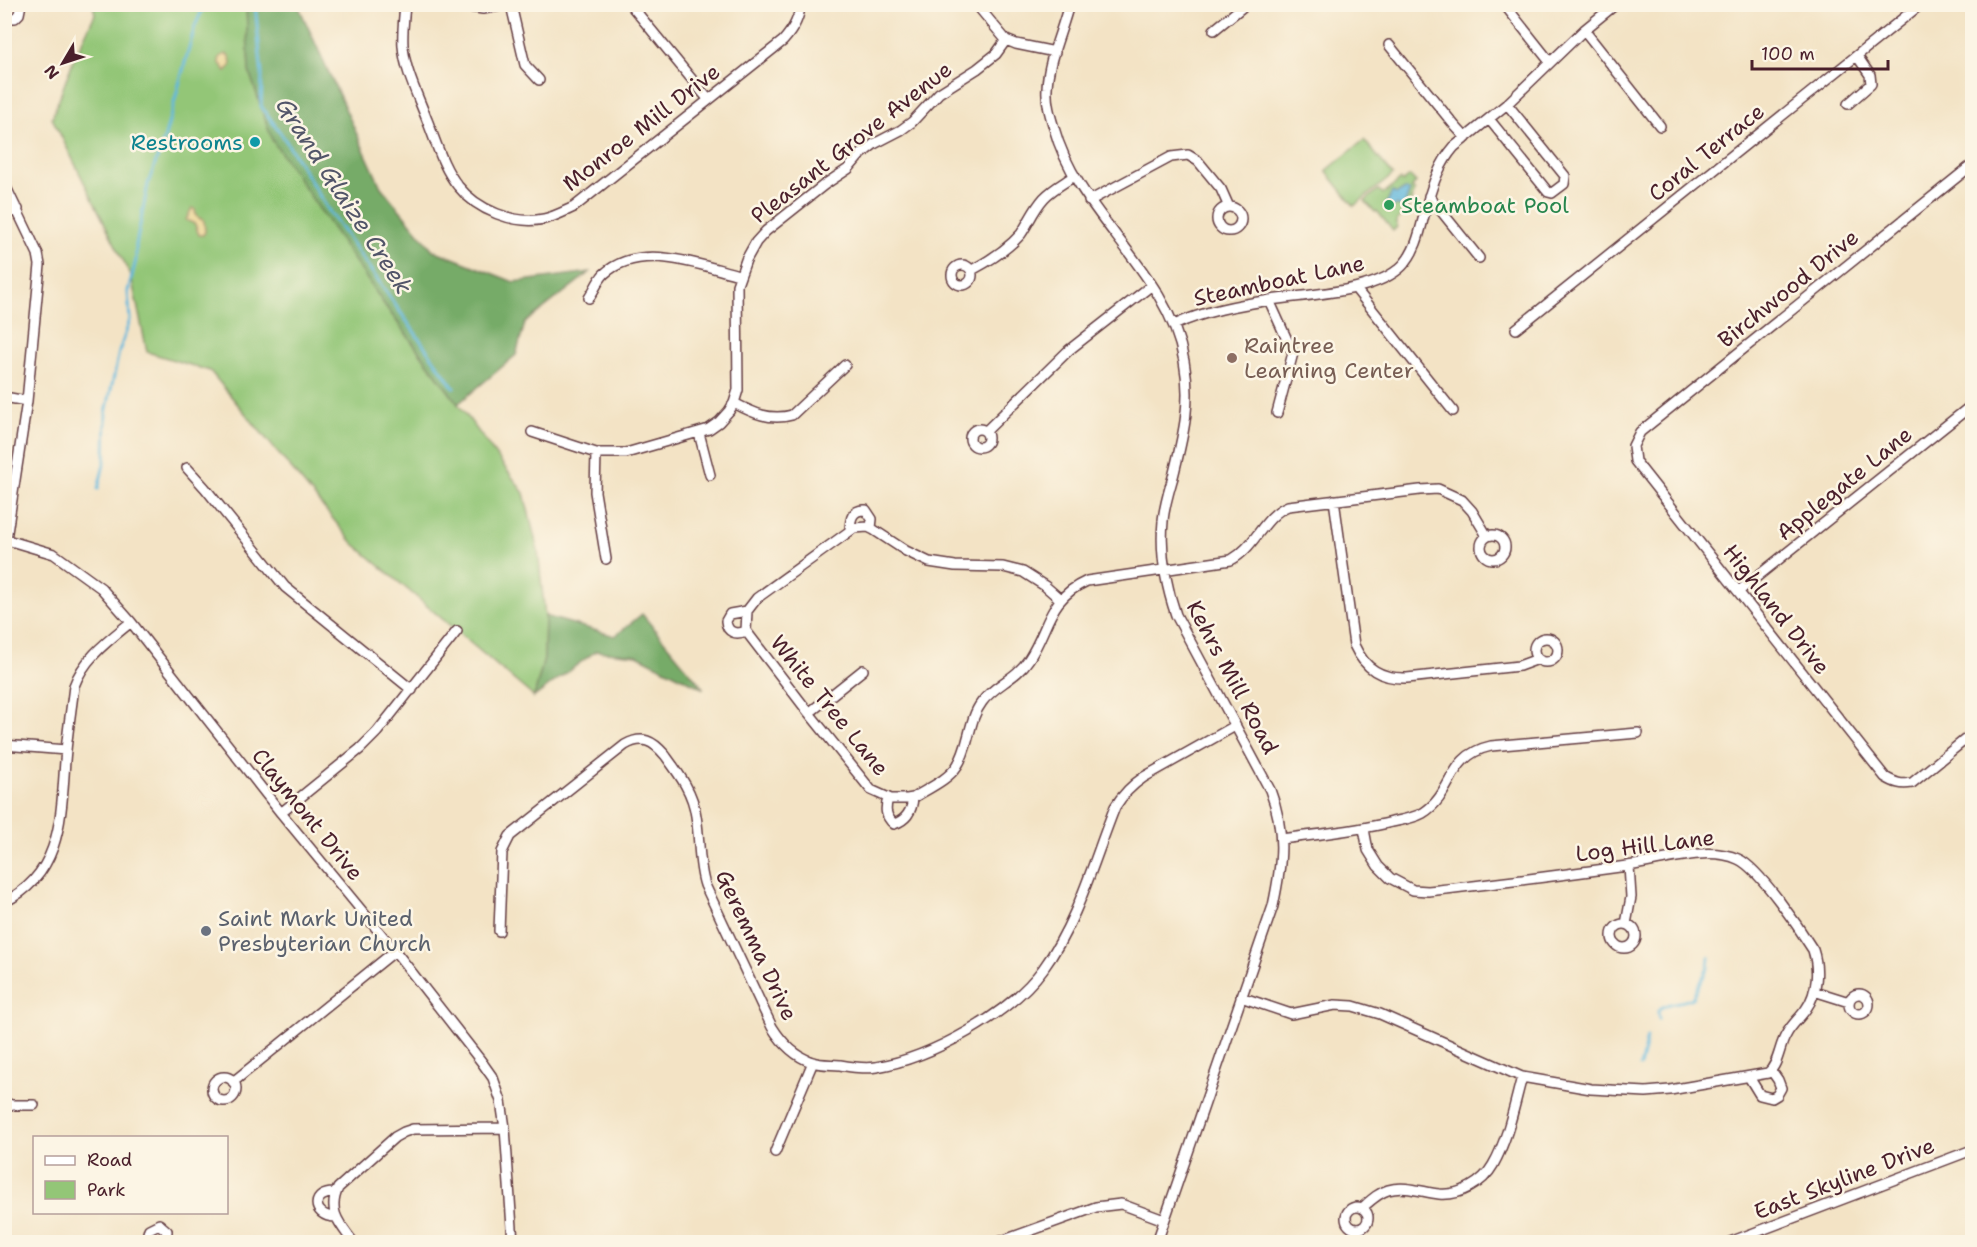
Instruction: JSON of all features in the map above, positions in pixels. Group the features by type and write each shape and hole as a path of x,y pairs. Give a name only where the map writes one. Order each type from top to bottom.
{"street":[{"path":"6,4 6,21 19,14 21,4"},
{"name":"Monroe Mill Drive","path":"405,4 402,35 405,61 440,152 458,186 480,206 513,219 545,219 574,207 783,41 796,22 800,4"},
{"path":"451,4 483,9 511,4 525,65 539,80"},
{"path":"630,4 708,99"},
{"path":"975,4 1006,40 1055,52"},
{"name":"Kehrs Mill Road","path":"1069,4 1048,80 1048,104 1056,136 1074,176 1089,201 1152,285 1174,325 1184,359 1188,397 1183,439 1163,521 1165,571 1176,615 1270,790 1280,822 1282,839 1280,874 1273,906 1157,1242"},
{"path":"1214,30 1246,4"},
{"path":"1504,4 1550,62"},
{"name":"Coral Terrace","path":"1516,329 1921,4"},
{"name":"Steamboat Lane","path":"1174,325 1212,310 1355,288 1393,273 1407,260 1420,232 1429,196 1447,155 1508,104 1584,30 1615,5"},
{"path":"1584,30 1660,126"},
{"name":"Pleasant Grove Avenue","path":"734,403 738,390 739,373 736,296 739,275 750,250 766,231 848,169 874,144 912,122 939,93 996,54 1006,40"},
{"path":"1389,45 1466,138"},
{"path":"1848,104 1871,84 1870,75 1857,56"},
{"path":"1489,119 1548,192 1552,193 1563,184 1565,176 1508,104"},
{"path":"1089,201 1171,157 1188,155 1198,161 1221,189 1229,207"},
{"name":"Birchwood Drive","path":"1633,447 1640,432 1972,165"},
{"path":"972,270 1011,244 1047,196 1074,176"},
{"path":"4,183 18,208 38,254 40,265 27,400 5,539"},
{"path":"1429,196 1479,258"},
{"path":"4,215 18,208"},
{"path":"589,298 603,275 628,260 669,257 739,275"},
{"path":"987,431 1069,350 1152,285"},
{"path":"1355,288 1453,411"},
{"path":"1269,300 1293,353 1277,413"},
{"path":"532,432 596,453 626,453 699,433 719,422 734,403 765,417 782,418 792,415 845,365"},
{"path":"4,397 27,400"},
{"name":"Applegate Lane","path":"1739,591 1972,405"},
{"path":"699,433 710,476"},
{"name":"Highland Drive","path":"1633,447 1635,461 1885,777 1903,785 1912,783 1972,734"},
{"path":"596,453 595,492 606,560"},
{"path":"187,468 285,587 412,690"},
{"name":"White Tree Lane","path":"850,531 757,598 747,621 808,714 871,790 888,798 907,800 951,773 957,766 978,707 984,699 1012,679 1023,667 1036,646 1048,616 1060,600 1076,586 1087,581 1231,560 1246,550 1276,513 1297,504 1437,489 1462,500 1472,511 1487,536"},
{"path":"1334,500 1354,645 1364,663 1389,678 1407,678 1519,666 1538,659"},
{"path":"850,531 851,517 855,512 861,510 866,510 872,519 871,528"},
{"path":"850,531 854,528 871,528 906,551 929,562 956,566 1003,567 1023,572 1045,586 1060,600"},
{"name":"Claymont Drive","path":"5,539 54,554 67,561 101,588 131,622 488,1071 499,1091 505,1128 513,1242"},
{"path":"4,902 24,890 33,881 41,872 54,848 60,818 66,750 77,677 92,655 131,622"},
{"path":"281,813 360,749 377,732 457,631"},
{"path":"808,714 863,670"},
{"name":"Geremma Drive","path":"499,931 502,852 510,836 625,745 640,740 655,744 688,788 696,815 705,885 772,1027 786,1046 813,1062 856,1068 892,1063 931,1050 966,1032 997,1013 1041,972 1075,915 1114,807 1122,795 1132,784 1235,726"},
{"path":"1282,839 1364,829 1424,812 1436,802 1458,765 1467,755 1478,749 1638,734"},
{"path":"4,745 66,750"},
{"name":"White Tree Lane","path":"888,798 886,811 894,824 901,822 908,814 913,798"},
{"name":"Log Hill Lane","path":"1364,829 1368,850 1378,866 1390,878 1413,890 1428,891 1629,866 1709,853 1741,860 1759,875 1813,950 1817,960 1814,991 1806,1009 1786,1034 1772,1070"},
{"path":"1626,924 1631,897 1629,866"},
{"path":"233,1082 394,951"},
{"path":"1814,991 1849,1002"},
{"path":"1241,998 1287,1014 1344,1004 1363,1008 1522,1077 1591,1089 1646,1092 1749,1077 1772,1070 1780,1088 1777,1095 1772,1098 1760,1095 1749,1077"},
{"path":"775,1152 813,1062"},
{"path":"1362,1208 1376,1196 1388,1190 1411,1189 1441,1194 1454,1193 1477,1183 1492,1167 1499,1154 1522,1077"},
{"path":"4,1102 11,1105 34,1105"},
{"path":"353,1242 335,1217 338,1188 395,1137 413,1129 505,1128"},
{"name":"East Skyline Drive","path":"1730,1242 1972,1150"},
{"path":"335,1217 324,1215 318,1210 317,1203 325,1193 336,1193"},
{"path":"999,1242 1096,1207 1121,1204 1164,1220"},
{"path":"149,1242 147,1237 149,1229 159,1224 167,1232 166,1242"}],"green space":[{"path":"93,5 246,5 249,71 384,304 524,493 538,551 545,616 544,659 534,697 353,543 210,371 147,352 131,276 52,118 73,61 95,14"},
{"path":"246,5 298,5 381,187 433,250 514,282 590,272 525,323 516,355 458,404 384,304 272,140 249,71"},
{"path":"1364,140 1393,175 1354,206 1326,171"},
{"name":"Steamboat Pool","path":"1410,176 1416,182 1412,188 1415,191 1407,210 1397,220 1397,227 1393,231 1377,211 1375,212 1365,201 1378,190 1383,194 1400,180 1402,182"},
{"path":"642,614 704,689 637,655 596,651 534,697 544,659 545,616 615,636"}],"sand":[{"path":"225,54 230,56 231,66 226,71 219,62 220,57"},
{"path":"192,208 196,216 204,221 203,235 199,235 195,224 186,220"}],"water":[{"path":"1405,189 1410,191 1403,208 1396,205 1390,209 1385,206 1392,192 1397,194"}],"waterway":[{"path":"98,489 105,460 106,413 119,352 130,320 128,291 136,260 136,245 148,184 165,136 195,26 205,4"},
{"name":"Grand Glaize Creek","path":"255,4 262,76 261,106 284,138 329,211 454,388"},
{"path":"1659,1019 1658,1011 1661,1008 1692,998 1708,968 1709,957"},
{"path":"1640,1067 1647,1037"}],"place":[{"name":"Restrooms","path":"255,142"},
{"name":"Steamboat Pool","path":"1389,205"},
{"name":"Raintree Learning Center","path":"1232,358"},
{"name":"Saint Mark United Presbyterian Church","path":"206,931"}]}
